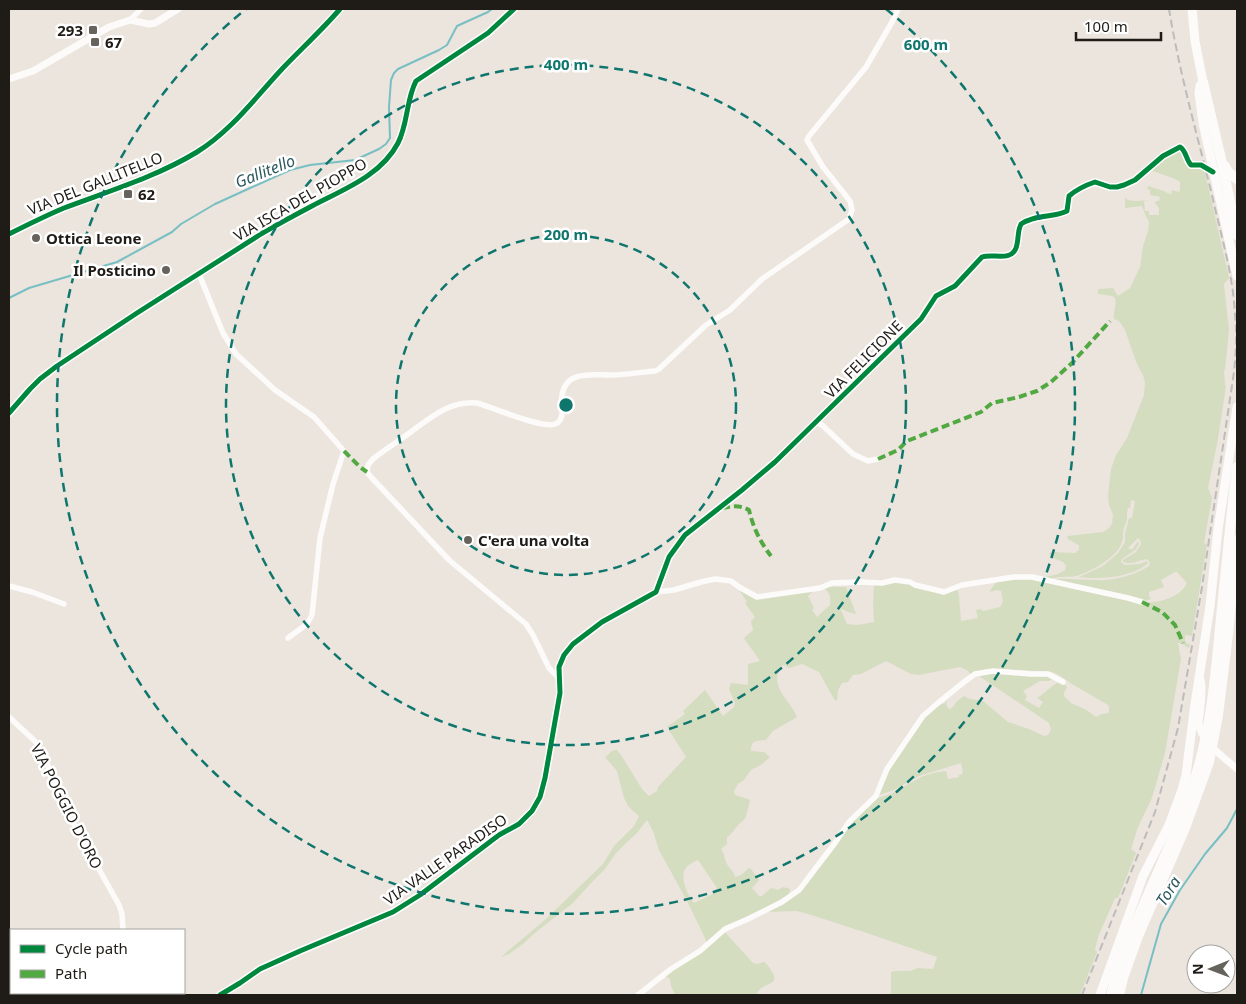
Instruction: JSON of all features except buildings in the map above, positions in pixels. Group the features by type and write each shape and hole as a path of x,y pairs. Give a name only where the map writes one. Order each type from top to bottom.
{"highway":[{"path":"1203,82 1222,158 1237,235"},
{"path":"1222,158 1228,172 1237,179"},
{"path":"1228,187 1237,213"},
{"path":"1118,995 1138,936 1185,828 1209,762 1237,467"},
{"path":"1111,995 1114,981 1131,936 1188,800 1202,754 1211,734 1228,634 1237,540"}],"main road":[{"path":"1192,9 1195,41 1203,82 1199,89 1200,109 1211,170 1237,276"},
{"path":"1100,995 1143,876 1169,825 1186,775 1210,606 1218,530 1237,407"}],"street":[{"path":"9,79 34,71 109,27 130,20 141,9"},
{"path":"130,20 149,24 155,23 178,9"},
{"name":"VIA DEL GALLITELLO","path":"9,234 65,208 134,183 198,151 240,117 340,9"},
{"name":"VIA ISCA DEL PIOPPO","path":"9,413 40,378 57,366 291,216 355,184 372,172 386,160 398,144 403,132 412,88 416,81 488,33 514,9"},
{"path":"559,678 549,668 526,624 449,560 371,477 367,472 368,464 372,458 433,416 456,404 477,403 537,423 557,424 562,415 562,395 572,379 580,375 614,375 659,369 706,325 730,310 762,279 849,219 852,210 850,201 823,167 807,140 866,67 898,9"},
{"name":"VIA FELICIONE","path":"656,592 669,557 685,535 776,462 921,319 936,296 955,286 982,257 988,255 1011,255 1016,250 1018,230 1021,224 1036,217 1067,211 1069,196 1091,183 1095,182 1110,187 1124,186 1135,180 1163,156 1180,147 1191,164 1201,165 1211,170"},
{"path":"199,274 223,333 236,354 275,390 314,417 344,451 333,484 320,538 312,615 307,624 288,638"},
{"path":"817,422 853,454 868,461 878,459"},
{"path":"559,678 559,666 573,644 602,622 656,592 674,590 715,579 730,581 757,597 820,588 832,583 882,583 895,580 910,582 944,592 962,585 1032,576 1142,602"},
{"path":"9,586 64,604"},
{"path":"638,995 671,969 700,951 725,929 782,902 799,890 849,822 876,796 887,769 923,716 964,682 975,674 993,671 1048,674 1063,682"},
{"path":"1199,675 1202,683 1199,727 1203,736 1217,752 1237,769"},
{"name":"VIA VALLE PARADISO","path":"220,995 260,969 300,950 393,912 420,895 499,835 526,818 540,797 545,778 560,693 559,678"},
{"name":"VIA POGGIO D'ORO","path":"9,717 36,743 47,762 55,788 67,812 119,905 122,914 123,929"}],"green space":[{"path":"1179,147 1187,162 1204,168 1229,278 1224,284 1229,330 1224,370 1226,386 1208,488 1212,498 1204,543 1207,544 1192,636 1185,635 1185,641 1190,644 1189,648 1178,643 1181,659 1165,753 1152,798 1138,827 1131,849 1136,853 1118,898 1115,898 1098,937 1095,950 1097,952 1080,995 891,995 891,972 910,971 918,968 933,969 937,957 797,911 764,912 790,896 847,826 874,799 891,794 921,777 933,773 946,771 948,779 959,777 962,774 961,763 919,776 894,790 879,795 887,768 924,718 940,703 944,704 948,700 947,706 950,709 964,696 983,701 1008,722 1044,736 1048,735 1051,730 1049,723 979,676 979,673 1056,677 1049,681 1040,681 1023,691 1027,696 1025,700 1039,708 1043,702 1037,698 1061,681 1067,687 1064,696 1071,703 1085,709 1096,717 1109,713 1108,705 1052,672 988,669 970,674 967,670 960,667 919,675 911,674 886,661 861,674 853,675 848,682 842,683 838,690 837,701 819,672 802,664 790,668 783,665 778,673 778,686 797,717 773,731 766,740 755,741 752,744 751,751 764,752 770,757 761,765 751,770 734,791 735,795 750,801 745,819 727,837 727,844 721,849 735,877 741,875 749,868 751,869 759,880 752,888 759,896 762,896 771,888 778,890 783,887 790,889 789,894 769,907 724,927 707,944 687,901 659,850 647,820 573,903 524,943 509,954 501,957 547,918 603,864 614,846 634,826 639,816 628,806 617,771 605,757 612,751 617,750 642,789 649,796 657,791 658,787 686,757 667,727 685,714 683,711 705,690 723,716 734,707 735,703 729,689 731,683 748,685 748,664 760,661 744,638 753,630 751,621 755,617 739,590 754,596 817,588 808,596 814,608 812,610 817,617 830,605 829,595 822,587 846,587 856,614 840,608 847,624 858,625 874,622 874,584 898,581 932,591 957,589 961,621 978,618 976,610 981,609 983,611 1000,607 1003,602 1001,591 989,592 997,581 1025,579 1041,581 1145,603 1157,602 1175,596 1184,588 1187,583 1175,572 1161,580 1164,587 1149,592 1151,599 1145,601 1054,579 1108,580 1130,575 1149,566 1150,562 1146,559 1132,563 1123,562 1123,560 1136,552 1141,544 1138,538 1128,548 1132,550 1138,541 1139,544 1135,550 1122,559 1121,562 1124,565 1140,564 1146,561 1148,563 1142,568 1134,572 1115,576 1079,577 1103,566 1118,553 1125,542 1129,518 1132,518 1135,501 1131,500 1122,542 1115,554 1095,568 1076,576 1056,578 1049,580 1041,578 1058,574 1065,570 1066,565 1051,557 1049,554 1051,552 1075,553 1079,550 1079,545 1068,539 1068,536 1103,532 1112,524 1113,515 1108,496 1111,469 1116,455 1127,438 1144,395 1145,382 1125,330 1119,321 1114,319 1115,298 1098,294 1098,289 1113,288 1118,296 1130,288 1140,267 1149,222 1142,206 1125,208 1125,198 1133,201 1149,200 1144,201 1145,211 1149,211 1149,215 1159,215 1159,208 1155,203 1159,201 1160,197 1150,195 1150,190 1147,189 1148,186 1171,194 1172,190 1179,192 1180,182 1153,171 1151,168","holes":["698,860 719,891 694,903 687,892 683,878 686,868"]},
{"path":"724,931 753,963 764,962 767,964 774,976 774,981 760,989 755,995 675,995 670,979 665,976"}],"waterway":[{"name":"Gallitello","path":"9,298 29,288 117,262 172,232 181,224 215,204 290,170 310,165 355,160 379,149 390,138 389,107 391,80 394,73 398,69 447,45 457,26 492,9"},
{"name":"Tora","path":"1141,995 1161,924 1180,890 1205,854 1227,828 1237,809"}],"railway":[{"path":"1082,995 1155,812 1178,728 1202,587 1235,365 1236,322 1229,268 1183,78 1169,9"}],"marked path":[{"path":"878,459 898,450 907,441 981,412 992,403 1037,391 1051,382 1072,363 1110,321"},
{"path":"344,451 367,472"},
{"path":"722,508 736,506 749,510 757,534 771,556"},
{"path":"1142,602 1162,612 1175,625 1183,643"}],"cycle path":[{"path":"9,234 64,208 165,169 209,144 232,124 340,9"},
{"path":"9,413 40,379 57,366 261,234 348,188 382,165 391,155 401,136 410,96 416,81 488,33 514,9"},
{"path":"220,995 260,969 393,912 420,895 499,835 519,824 532,811 540,797 560,693 559,667 564,655 573,644 602,622 656,592 669,557 685,535 775,462 921,319 936,296 955,286 982,257 1006,256 1014,252 1021,224 1033,219 1067,211 1069,196 1092,183 1117,187 1135,180 1163,156 1180,147 1184,150 1191,165 1201,165 1213,172"}],"place":[{"name":"293","path":"93,30"},
{"name":"67","path":"95,42"},
{"name":"62","path":"128,194"},
{"name":"Ottica Leone","path":"36,238"},
{"name":"Il Posticino","path":"166,270"},
{"name":"C'era una volta","path":"468,540"}]}
